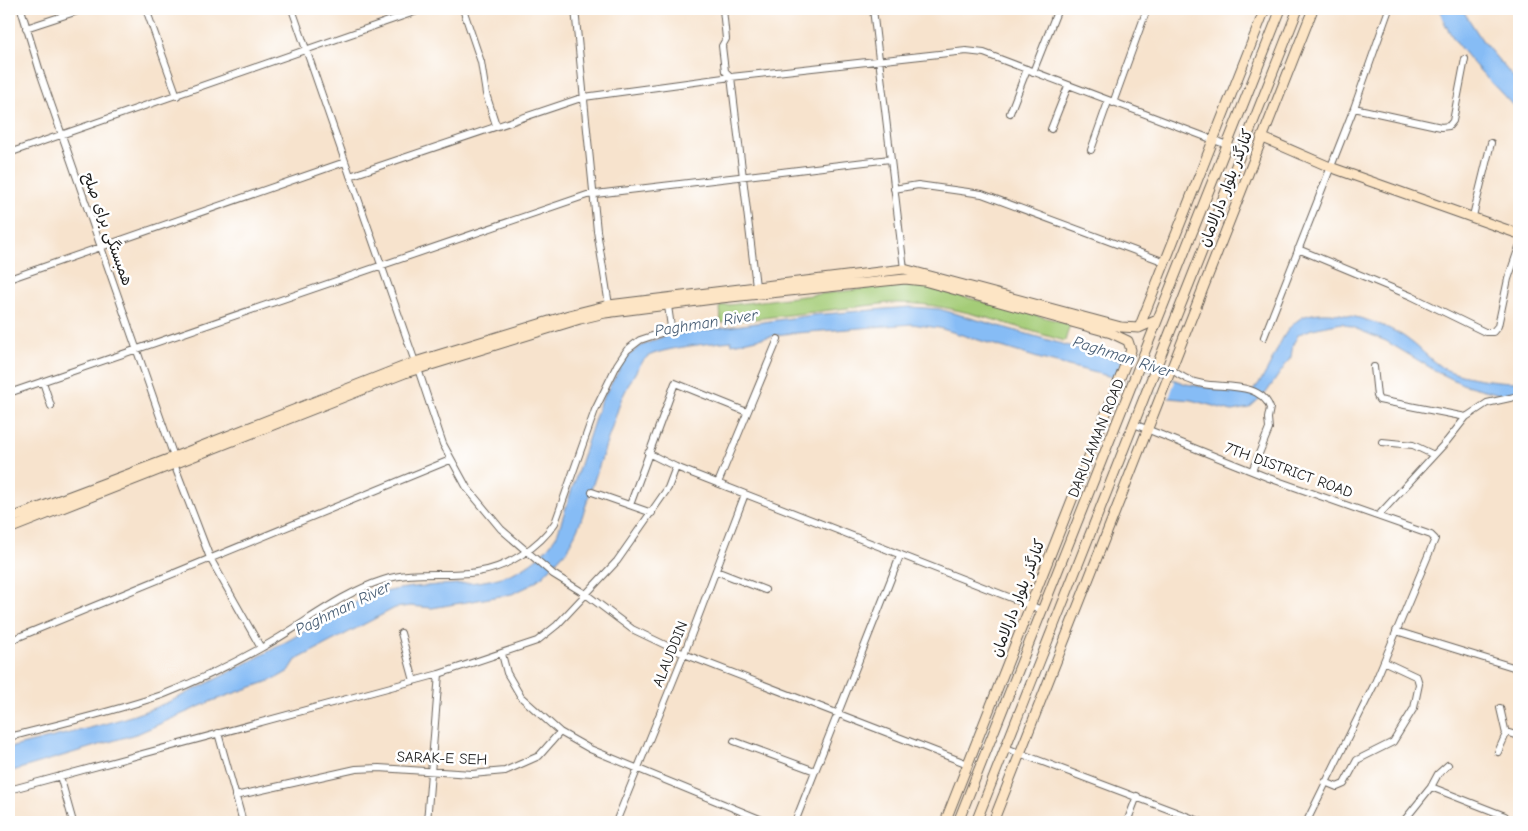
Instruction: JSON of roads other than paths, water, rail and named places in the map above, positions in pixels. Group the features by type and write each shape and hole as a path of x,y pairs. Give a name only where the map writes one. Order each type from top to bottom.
{"main road":[{"name":"کنارگذر بلوار دارالامان","path":"1140,328 1265,9"},
{"name":"DARULAMAN ROAD","path":"958,822 1002,707 1281,9"},
{"name":"DARULAMAN ROAD","path":"976,822 1298,9"},
{"name":"کنارگذر بلوار دارالامان","path":"1148,429 1261,137 1313,9"},
{"path":"1261,137 1330,167 1473,216 1519,234"},
{"path":"416,366 605,313 668,306 756,286 904,270 1113,325 1140,328 1157,320"},
{"name":"کنارگذر بلوار دارالامان","path":"720,295 888,280 924,282 1124,338 1131,347 945,822"},
{"path":"9,529 119,482 416,366 569,315 609,305 720,295"},
{"path":"1166,297 1180,303"},
{"path":"1106,413 1118,418"},
{"path":"993,822 1148,429"},
{"path":"1097,472 1112,478"},
{"path":"9,519 119,482"},
{"path":"992,703 1002,707"}],"street":[{"name":"همبستگی برای صلح","path":"21,9 62,136 138,349 174,461 210,558 261,648"},
{"path":"26,28 84,9"},
{"path":"146,9 176,96"},
{"path":"292,9 450,460 467,488 487,513 528,553 553,574 587,595 632,628 684,654 968,764"},
{"path":"9,153 421,9"},
{"path":"463,9 481,62 486,94 496,125"},
{"path":"575,9 597,232 609,305"},
{"path":"723,9 726,39 722,46 725,72 731,77 756,286"},
{"path":"873,9 877,60 904,270"},
{"path":"1010,112 1057,11 1050,9"},
{"path":"1091,150 1147,9"},
{"path":"1264,337 1354,108 1389,9"},
{"path":"350,176 584,96 731,77 966,51 984,53 1227,145"},
{"path":"1354,108 1441,127 1449,126 1453,121 1465,59"},
{"path":"1051,129 1068,86"},
{"path":"1473,216 1491,143"},
{"path":"9,393 594,194 890,159"},
{"path":"9,279 346,162"},
{"path":"894,189 918,185 982,194 1165,262"},
{"path":"1298,249 1411,296 1485,332 1493,332 1498,326 1508,279 1519,248"},
{"path":"9,737 98,715 163,694 261,648 360,588 385,579 412,575 479,572 528,553 546,536 555,523 595,410 617,365 627,350 640,340 670,330 668,306"},
{"path":"718,483 778,339"},
{"path":"1374,367 1377,396 1380,400 1466,417"},
{"path":"1169,374 1202,384 1252,390 1262,397 1270,408 1268,418 1269,429 1252,471"},
{"path":"43,382 51,406"},
{"path":"630,505 675,383 747,412"},
{"path":"1378,516 1466,417 1487,403 1519,396"},
{"name":"7TH DISTRICT ROAD","path":"1134,424 1252,471 1431,535 1435,539 1396,631"},
{"path":"1382,442 1413,445 1434,455"},
{"path":"648,453 676,467 1042,610"},
{"path":"9,641 450,460"},
{"path":"9,790 439,674 537,641 557,625 587,595 617,561 668,488 676,467"},
{"path":"592,492 652,512"},
{"name":"ALAUDDIN","path":"616,822 636,768 684,654 745,494"},
{"path":"795,822 900,556"},
{"path":"716,571 765,590"},
{"path":"1307,821 1325,782 1355,728 1396,631 1513,667 1519,672"},
{"path":"401,633 414,681"},
{"path":"502,654 507,673 521,697 560,732 590,749 767,822"},
{"path":"1325,782 1337,787 1344,784 1357,760 1393,742 1414,708 1419,684 1417,678 1384,662"},
{"path":"427,822 439,674"},
{"path":"1498,752 1506,732 1500,708"},
{"name":"SARAK-E SEH","path":"235,796 356,769 431,770 472,774 505,771 539,756 560,732"},
{"path":"1506,732 1519,736"},
{"path":"218,733 243,822"},
{"path":"734,741 814,771"},
{"path":"1006,748 1202,822"},
{"path":"1403,822 1431,787 1438,774 1448,765"},
{"path":"60,776 73,822"},
{"path":"1431,787 1505,816 1505,822"},
{"path":"1127,822 1137,796"}],"water":[{"path":"1440,9 1462,9 1484,43 1519,84 1519,113 1452,37"},
{"path":"910,307 939,309 1122,361 1186,384 1249,394 1258,385 1284,336 1298,320 1308,315 1321,313 1352,316 1396,332 1441,367 1449,371 1479,379 1519,382 1519,393 1503,395 1462,384 1386,341 1342,323 1312,329 1299,334 1293,344 1291,357 1266,393 1249,408 1232,411 1191,400 1169,398 1116,378 1041,359 939,328 912,324 783,334 732,344 731,341 664,351 647,357 632,377 621,400 580,523 568,549 544,575 529,586 512,594 432,608 410,606 395,608 296,660 289,671 275,679 212,701 139,733 9,772 9,748 113,722 173,700 247,663 360,600 385,592 409,588 478,582 500,577 521,569 540,555 557,535 600,403 626,358 639,347 664,336 813,315"}],"water label":[{"name":"Paghman River","path":"706,323"},
{"name":"Paghman River","path":"1123,357"},
{"name":"Paghman River","path":"343,608"}]}
